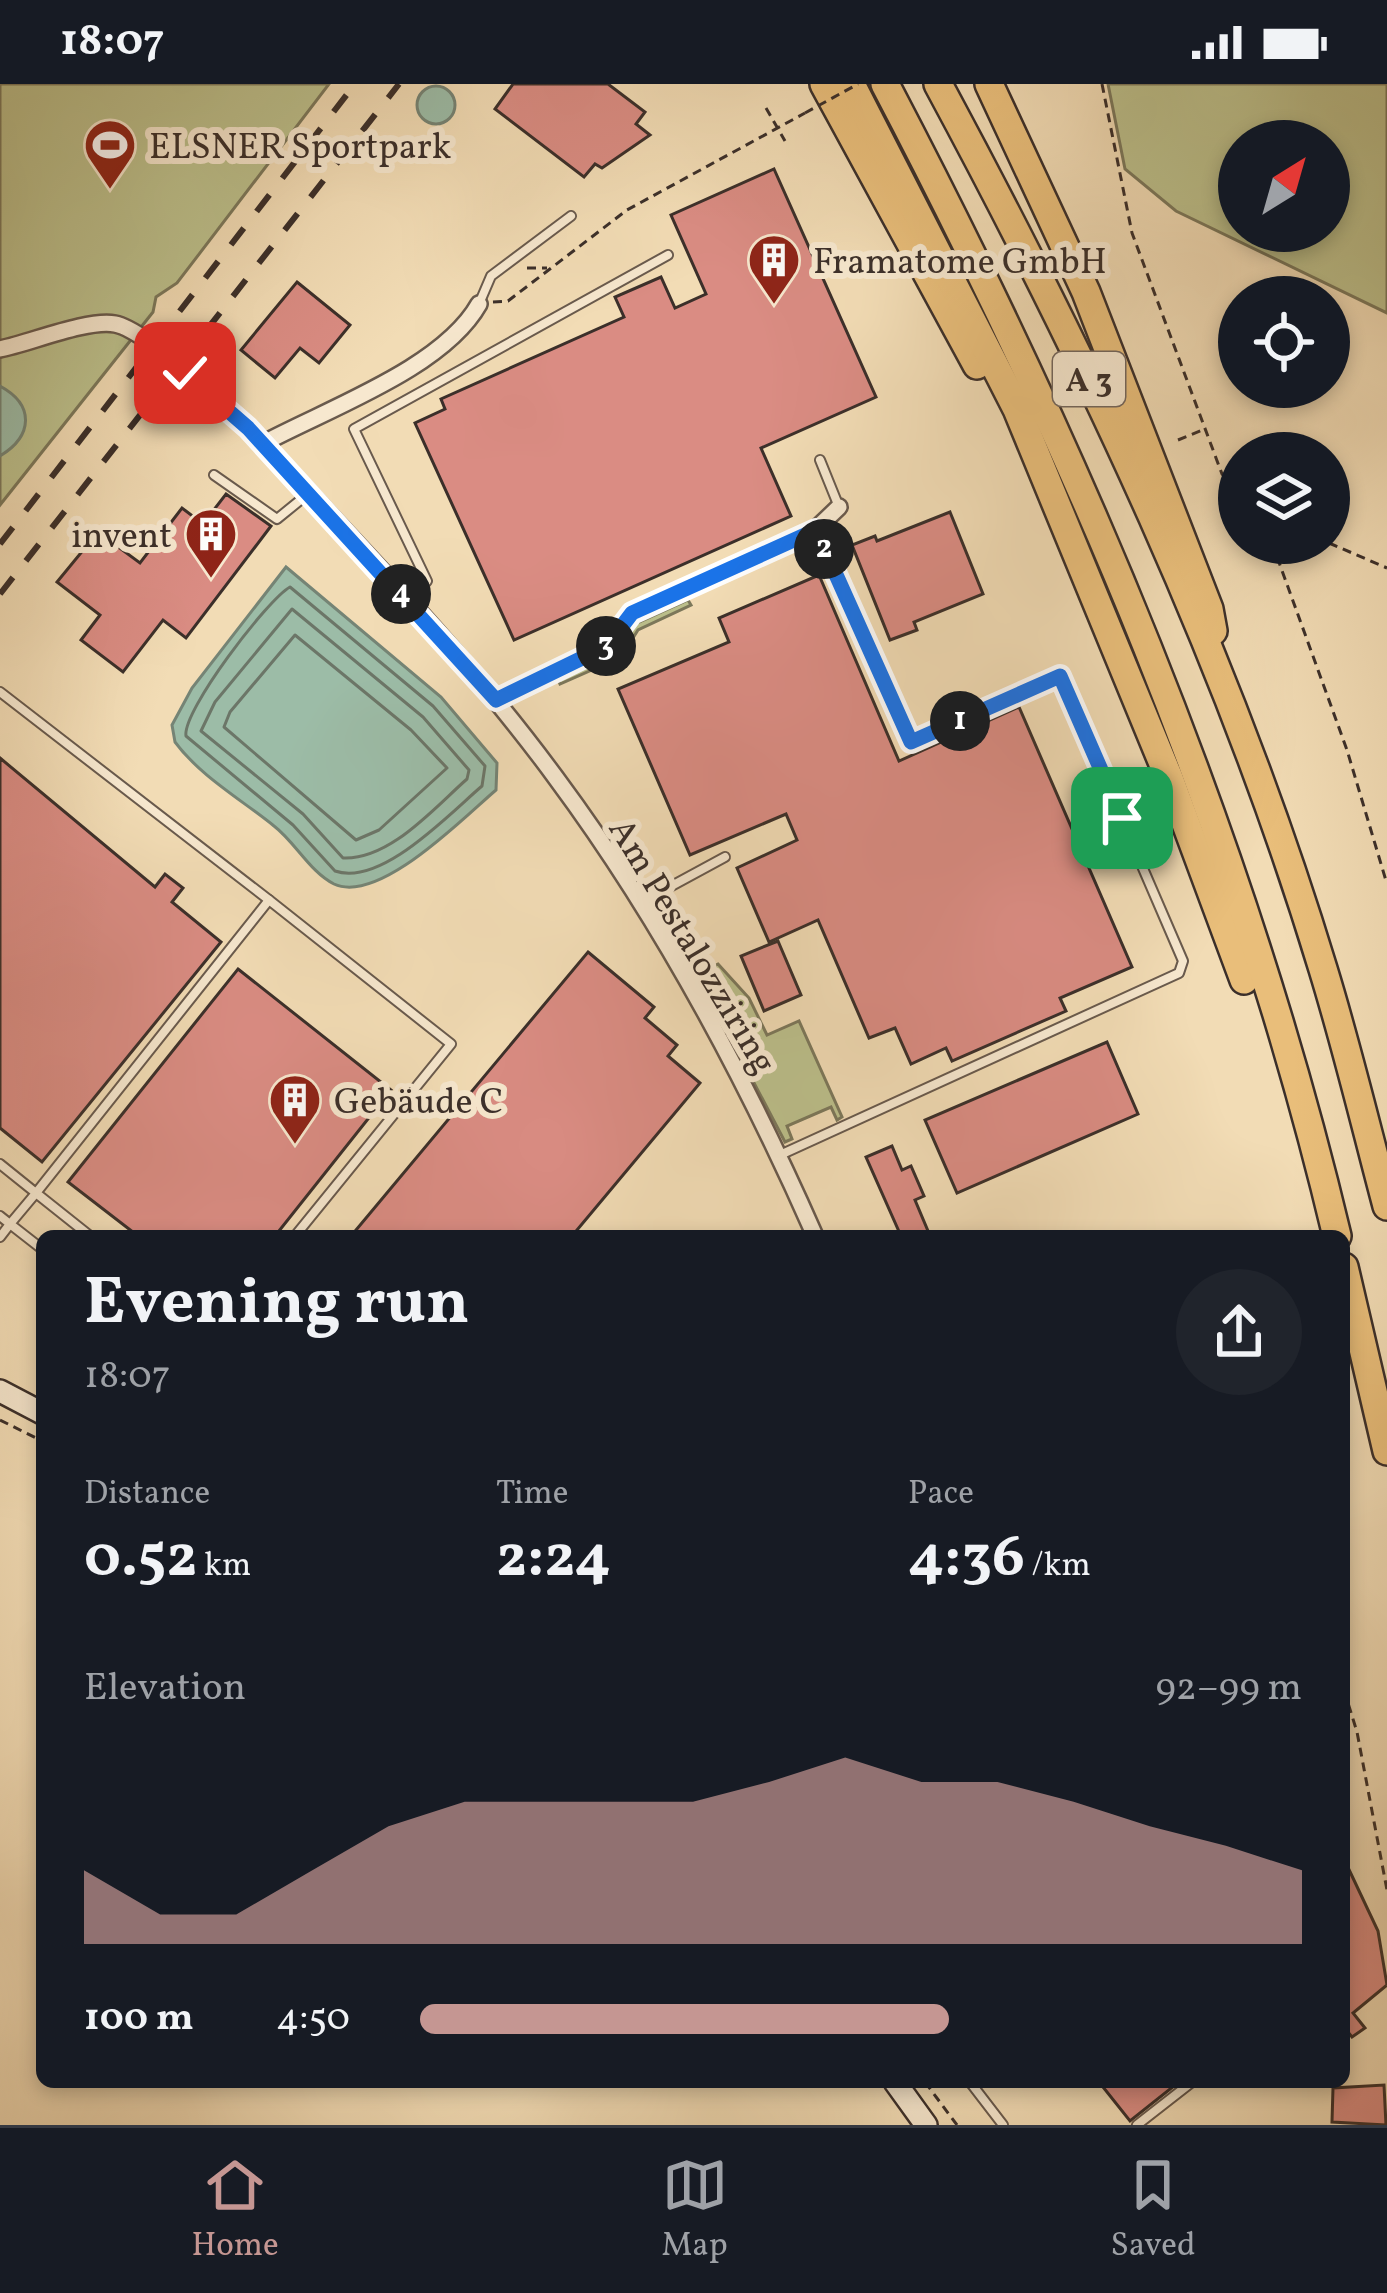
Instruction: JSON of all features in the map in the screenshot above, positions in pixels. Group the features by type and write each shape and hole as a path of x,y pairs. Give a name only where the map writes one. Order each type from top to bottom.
{"highway":[{"path":"824,84 1068,532"},
{"path":"855,84 1017,409 1223,915 1277,1084 1327,1194"},
{"name":"A 3","path":"885,84 1028,368 1118,568 1235,888 1336,1230"},
{"name":"A 3","path":"938,84 1063,320 1221,683 1323,967 1387,1206"},
{"path":"989,84 1086,292 1201,588 1221,683"},
{"path":"1350,1293 1387,1451"}],"main road":[{"path":"0,1391 36,1410"},
{"path":"899,2088 926,2125"}],"street":[{"path":"262,444 408,371 463,334 479,304"},
{"name":"Am Pestalozziring","path":"0,349 115,324 210,391 308,493 496,700 558,780 639,903 780,1155 812,1230"},
{"path":"496,700 607,646 632,613 816,530 839,507"}],"lane":[{"path":"479,304 491,276 571,216"},
{"path":"409,603 427,581 354,429 668,255"},
{"path":"820,460 839,507"},
{"path":"214,475 277,519 308,493"},
{"path":"780,1155 1179,973 1183,961 1060,676 911,742 816,530"},
{"path":"0,692 452,1044 300,1230"},
{"path":"639,903 725,856"},
{"path":"0,1238 269,900"},
{"path":"0,1165 82,1230"},
{"path":"0,1216 36,1245"},
{"path":"975,2088 1003,2125"},
{"path":"1137,2125 1184,2088"}],"path":[{"path":"508,301 627,210 855,84"},
{"path":"1102,84 1132,233 1218,463"},
{"path":"766,108 785,141"},
{"path":"1178,440 1205,428"},
{"path":"1350,552 1387,568"},
{"path":"1280,564 1347,750 1387,884"},
{"path":"0,1420 36,1438"},
{"path":"1350,1712 1367,1776 1387,1890"},
{"path":"929,2088 957,2125"}],"green space":[{"name":"ELSNER Sportpark","path":"0,84 329,84 177,283 156,297 153,312 0,505"},
{"path":"1108,84 1387,84 1387,313 1350,295 1350,276 1310,276 1261,252 1350,252 1350,120 1218,120 1218,231 1176,211 1125,169"},
{"path":"688,600 691,605 638,630 621,657 560,684 558,679 616,652 633,625"},
{"path":"718,964 749,998 767,1035 799,1021 842,1117 837,1120 831,1107 787,1126 792,1139 785,1142 697,974"}],"water":[{"path":"436,86 449,92 455,105 449,118 436,124 423,118 417,105 423,92"},
{"path":"0,386 19,402 26,421 19,439 0,456"},
{"path":"286,567 441,697 497,763 496,790 420,855 374,882 353,887 325,879 282,833 209,777 175,742 172,725 192,688"}],"building":[{"path":"513,84 608,84 645,112 636,124 650,135 602,168 595,164 584,177 495,109"},
{"path":"774,169 876,397 761,448 791,516 514,640 415,423 445,409 441,399 624,317 615,297 661,277 675,308 706,294 671,215"},
{"path":"297,282 350,325 319,363 300,348 275,378 241,350"},
{"path":"226,494 271,526 186,638 163,620 123,672 81,640 100,615 57,582 98,532 140,563 182,508 203,524"},
{"path":"950,512 983,594 914,622 917,630 890,640 852,545 875,536 877,541"},
{"path":"819,575 899,761 1019,707 1132,967 1060,998 1066,1011 952,1061 946,1048 911,1064 895,1028 869,1038 818,920 769,942 737,868 797,840 786,814 690,855 618,689 729,642 719,618"},
{"path":"0,758 155,887 165,874 183,888 172,902 221,942 42,1162 0,1128"},
{"path":"778,941 801,995 764,1011 741,956"},
{"path":"588,952 654,1007 645,1018 677,1045 668,1056 700,1083 577,1230 356,1230"},
{"path":"238,969 391,1090 280,1230 130,1230 68,1182"},
{"path":"1107,1042 1138,1114 957,1193 925,1120"},
{"path":"892,1146 902,1170 911,1166 924,1196 915,1200 928,1230 898,1230 866,1157"},
{"path":"1350,1872 1378,1931 1387,1985 1353,2013 1365,2028 1352,2037"},
{"path":"1384,2085 1386,2125 1332,2122 1333,2088"},
{"path":"1104,2088 1171,2088 1130,2121"}],"railway":[{"path":"0,544 355,84"},
{"path":"0,594 399,84"}],"place":[{"name":"ELSNER Sportpark","path":"110,191"},
{"name":"Framatome GmbH","path":"774,306"},
{"name":"invent","path":"211,580"},
{"name":"Gebäude C","path":"295,1146"}],"route":[{"path":"185,373 248,428 496,700 607,646 632,613 816,530 911,742 1060,676 1122,818"}]}
